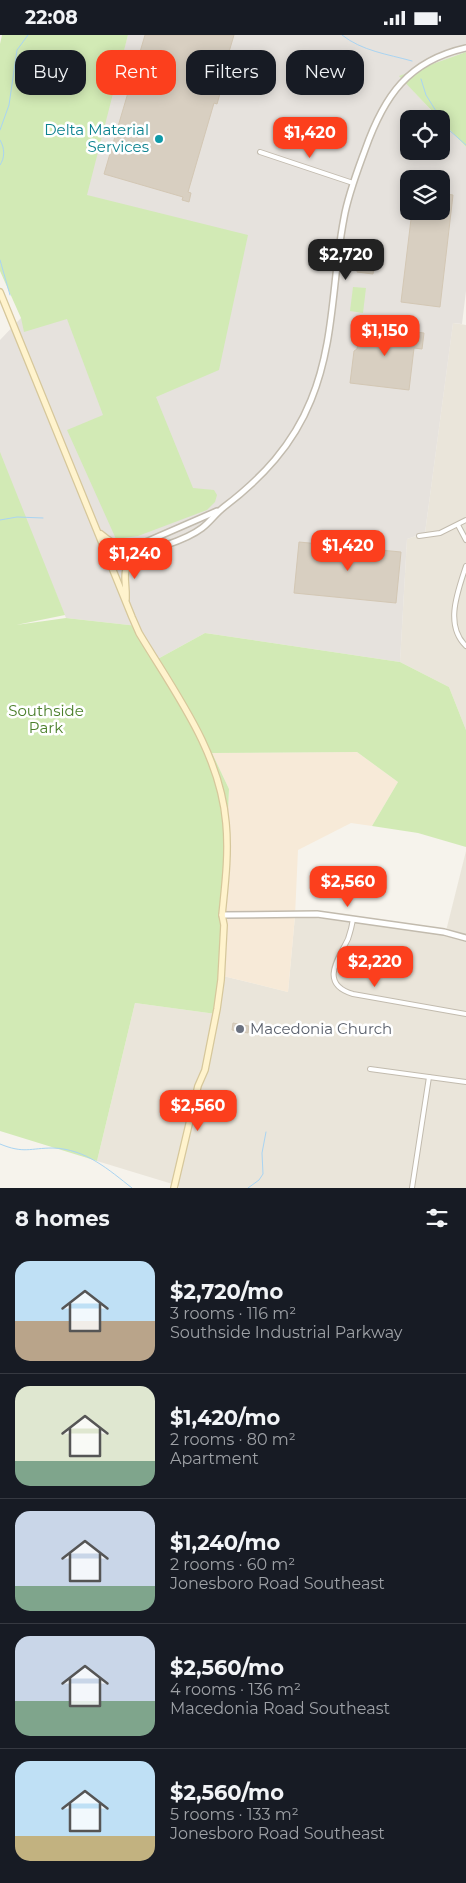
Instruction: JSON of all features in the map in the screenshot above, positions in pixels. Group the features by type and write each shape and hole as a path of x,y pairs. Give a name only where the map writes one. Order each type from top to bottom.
{"main road":[{"path":"0,292 139,633 194,724 218,781 224,802 227,838 222,915 224,925 221,980 205,1070 198,1086 174,1188"},
{"path":"99,533 116,545 126,548 137,546"},
{"path":"126,601 124,573 129,561 140,554"}],"street":[{"path":"109,560 140,554 202,529 222,508 255,482 291,439 311,401 324,360 343,220 353,183 373,126 396,89 418,68 431,60 466,48"},
{"path":"260,152 353,183"},
{"path":"109,560 222,508"},
{"path":"419,536 440,533 466,520"},
{"path":"458,525 466,540"},
{"path":"158,537 162,546"},
{"path":"466,566 454,620 460,640 466,646"},
{"path":"222,915 305,913 444,932 466,938"},
{"path":"353,919 348,937 333,971 335,981 341,989 353,994 466,1014"},
{"path":"370,1069 466,1082"},
{"path":"412,1188 429,1077"}],"shaded area":[{"path":"128,35 466,35 466,52 400,76 431,110 400,110 400,160 450,160 450,130 466,147 466,291 462,324 453,323 425,533 407,539 400,662 205,633 154,661 138,626 66,618 0,457 0,340 21,318 107,95 176,95 176,50 124,50"},
{"path":"453,323 466,325 466,730 449,687 400,662 407,539 425,533"},
{"path":"357,752 398,782 372,826 351,823 298,850 295,916 288,992 219,975 229,789 212,753"},
{"path":"466,851 466,1188 179,1188 179,1186 97,1161 135,1003 216,1014 219,975 288,992 295,916 446,931"}],"green space":[{"path":"2,35 128,35 124,50 96,50 96,95 113,95 87,195 248,235 219,370 156,397 193,488 214,490 217,495 215,502 207,510 138,536 116,539 67,430 103,415 67,319 24,332 21,318 0,271 0,44"},
{"path":"466,52 466,147 450,130 450,110 431,110 399,76"},
{"path":"353,287 366,288 363,313 350,311"},
{"name":"Southside Park","path":"0,452 65,615 16,625 66,618 138,626 154,661 205,633 400,662 449,687 466,730 466,847 418,833 372,826 398,782 357,752 212,753 229,789 223,925 216,1014 135,1003 97,1161 0,1131"}],"building":[{"name":"Delta Material Services","path":"145,35 234,35 230,50 186,50 186,95 220,95 217,104 214,103 188,192 191,193 189,202 182,200 183,197 104,174 127,95 176,95 176,50 141,50"},
{"path":"450,194 453,195 440,307 401,302 411,220 450,220"},
{"path":"359,251 380,254 379,261 375,260 373,274 357,272"},
{"path":"361,325 424,333 422,349 414,348 409,390 350,383 354,351 357,349"},
{"path":"299,542 401,552 396,603 294,593"},
{"name":"Macedonia Church","path":"233,1023 249,1026 248,1033 232,1030"}],"waterway":[{"path":"0,130 9,105 17,50 28,35"},
{"path":"342,35 366,48 412,61"},
{"path":"421,79 426,95 435,110"},
{"path":"450,131 466,145"},
{"path":"0,140 4,153 0,165"},
{"path":"0,260 10,295"},
{"path":"0,520 17,517 43,518"},
{"path":"248,1188 259,1180 263,1174 262,1153 266,1132"},
{"path":"0,1144 21,1150 53,1148 76,1152 115,1174 132,1188"}],"place":[{"name":"Delta Material Services","path":"159,139"},
{"name":"Macedonia Church","path":"240,1029"}]}
